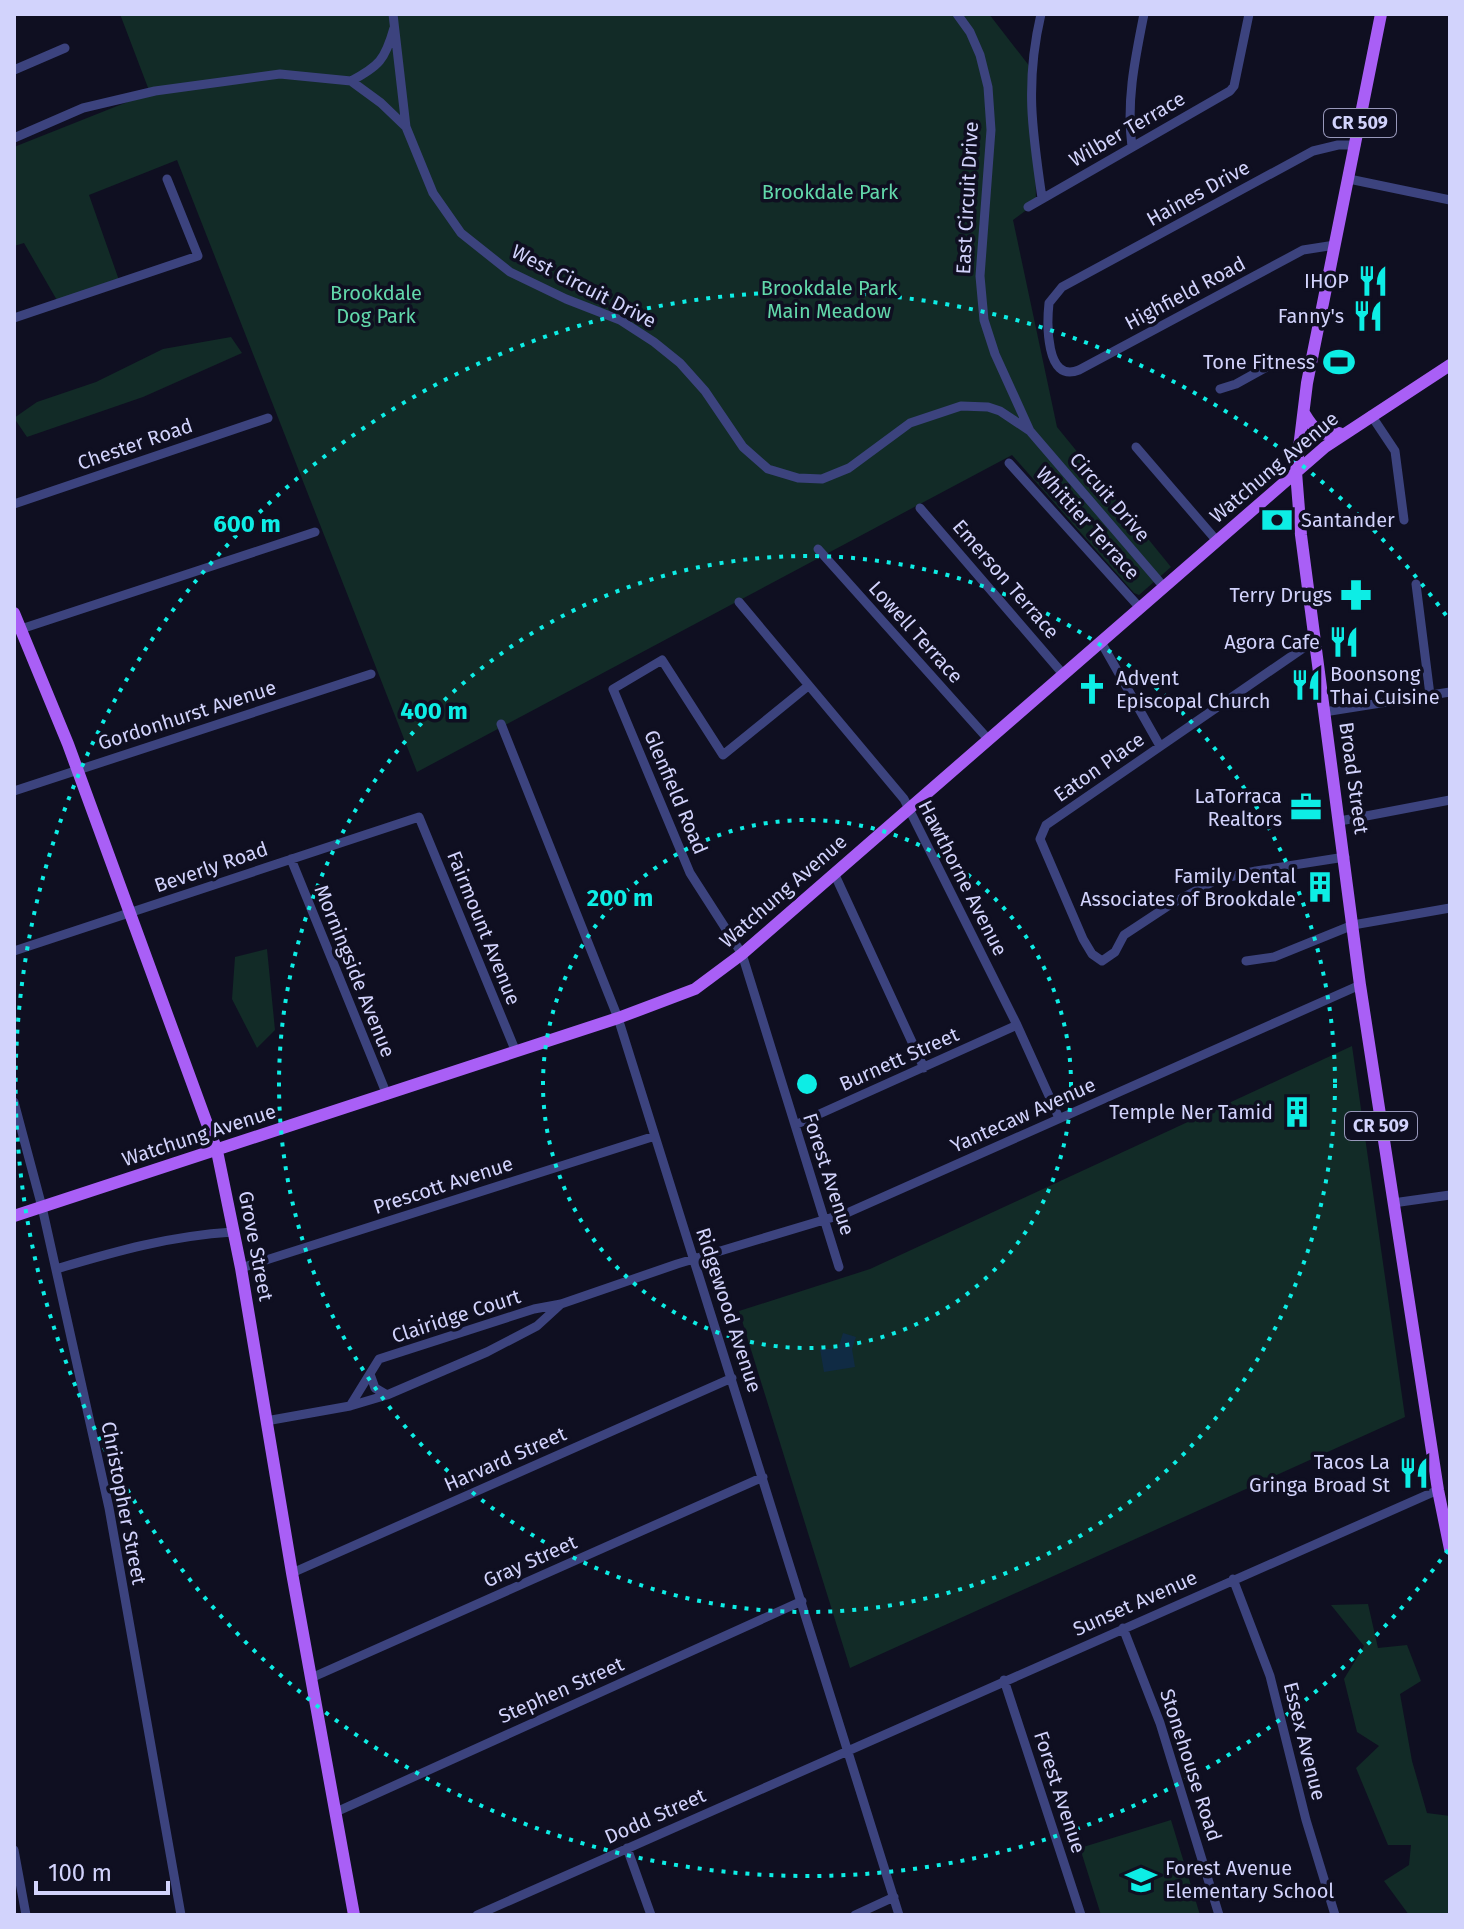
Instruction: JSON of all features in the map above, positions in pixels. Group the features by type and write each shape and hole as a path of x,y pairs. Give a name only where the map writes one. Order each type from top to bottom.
{"main road":[{"name":"Broad Street","path":"1381,14 1311,362 1296,472 1360,985 1438,1490 1450,1549"},
{"name":"Watchung Avenue","path":"14,1216 618,1018 695,989 742,954 1296,472 1349,429 1450,365"},
{"path":"1304,413 1318,433 1328,436 1349,429"},
{"name":"Grove Street","path":"14,613 77,769 217,1151 241,1268 354,1915"}],"street":[{"name":"West Circuit Drive","path":"393,14 406,127 433,193 461,233 510,272 620,320 654,342 680,363 705,391 743,447 768,469 798,478 822,479 849,468 910,423 961,406 988,407 1000,411 1030,431"},
{"name":"East Circuit Drive","path":"957,14 970,32 988,87 991,130 980,276 984,320 1008,387 1030,431"},
{"path":"1041,14 1031,69 1032,124 1042,198"},
{"path":"1132,147 1129,106 1144,14"},
{"name":"Wilber Terrace","path":"1028,207 1230,91 1234,86 1249,14"},
{"path":"351,81 380,63 395,26"},
{"path":"14,70 65,48"},
{"path":"14,138 83,108 169,89 280,74 351,81 406,127"},
{"name":"Haines Drive","path":"1056,365 1051,351 1049,309 1052,297 1062,287 1313,151 1338,145 1356,145"},
{"path":"14,318 198,256 167,179"},
{"path":"1349,179 1450,199"},
{"name":"Highfield Road","path":"1056,365 1068,373 1079,370 1303,250 1335,245"},
{"path":"1220,389 1236,384 1272,364 1311,362"},
{"path":"1371,415 1395,451 1404,520"},
{"name":"Chester Road","path":"14,504 268,418"},
{"name":"Circuit Drive","path":"1030,431 1164,587"},
{"path":"1136,447 1217,541"},
{"name":"Whittier Terrace","path":"1009,463 1140,608"},
{"name":"Emerson Terrace","path":"920,508 1063,674"},
{"path":"21,629 315,532"},
{"name":"Lowell Terrace","path":"818,549 988,739"},
{"path":"1416,584 1430,695"},
{"name":"Hawthorne Avenue","path":"739,602 909,808 1017,1025 1059,1118"},
{"name":"Eaton Place","path":"1315,640 1046,825 1040,839 1083,939 1092,954 1102,961 1115,952 1124,935 1171,904 1216,880 1345,857"},
{"path":"1101,642 1160,746"},
{"name":"Glenfield Road","path":"742,954 690,873 613,689 662,660 723,755 808,686"},
{"name":"Gordonhurst Avenue","path":"14,791 371,674"},
{"path":"1324,712 1450,692"},
{"name":"Ridgewood Avenue","path":"501,724 618,1018 899,1915"},
{"path":"1340,821 1450,800"},
{"name":"Beverly Road","path":"14,951 419,817"},
{"name":"Fairmount Avenue","path":"419,817 516,1052"},
{"name":"Morningside Avenue","path":"291,859 387,1095"},
{"path":"834,873 924,1068"},
{"path":"1246,961 1274,957 1353,925 1450,908"},
{"name":"Forest Avenue","path":"742,954 839,1267"},
{"name":"Yantecaw Avenue","path":"694,1259 826,1221 1360,985"},
{"name":"Burnett Street","path":"795,1125 1017,1025"},
{"name":"Christopher Street","path":"14,1102 42,1207 109,1508 181,1915"},
{"name":"Prescott Avenue","path":"241,1268 655,1136"},
{"path":"1393,1203 1450,1195"},
{"path":"56,1269 143,1243 233,1232"},
{"name":"Clairidge Court","path":"350,1406 379,1359 534,1309 561,1304 694,1259"},
{"name":"Clairidge Court","path":"266,1421 350,1406 387,1395 487,1352 537,1326 561,1304"},
{"path":"370,1374 375,1388 387,1395"},
{"name":"Harvard Street","path":"292,1573 732,1378"},
{"name":"Gray Street","path":"311,1678 763,1477"},
{"name":"Sunset Avenue","path":"848,1749 1438,1490"},
{"name":"Essex Avenue","path":"1233,1579 1270,1676 1306,1820 1335,1915"},
{"name":"Stephen Street","path":"336,1812 802,1601"},
{"name":"Stonehouse Road","path":"1123,1628 1160,1723 1219,1915"},
{"name":"Forest Avenue","path":"1004,1680 1081,1915"},
{"name":"Dodd Street","path":"477,1915 848,1749"},
{"path":"627,1848 651,1915"},
{"path":"14,1850 26,1915"},
{"path":"855,1915 894,1897"}],"green space":[{"path":"120,14 989,14 1034,72 1036,203 1013,220 1057,427 1171,567 1139,595 1134,593 1012,455 417,772 177,160 89,195 120,283 58,302 24,243 14,246 14,147 150,93"},
{"path":"231,337 242,353 143,397 27,437 14,418 37,402 96,382 163,349"},
{"path":"267,949 275,1030 257,1048 232,999 235,957"},
{"path":"1352,1046 1405,1417 850,1668 739,1311 870,1269"},
{"path":"1368,1604 1378,1648 1407,1645 1421,1681 1400,1694 1412,1761 1427,1813 1450,1816 1450,1915 1409,1915 1384,1881 1409,1865 1411,1845 1388,1845 1356,1768 1379,1746 1357,1732 1344,1679 1364,1646 1331,1605"},
{"name":"Forest Avenue Elementary School","path":"1171,1820 1200,1915 1101,1915 1080,1848"}],"water":[{"path":"843,1333 856,1337 852,1349 855,1367 824,1372 820,1349 838,1349"}],"place":[{"name":"IHOP","path":"1373,281"},
{"name":"Fanny's","path":"1368,316"},
{"name":"Tone Fitness","path":"1339,362"},
{"name":"Santander","path":"1277,520"},
{"name":"Terry Drugs","path":"1356,595"},
{"name":"Agora Cafe","path":"1344,642"},
{"name":"Boonsong Thai Cuisine","path":"1306,685"},
{"name":"Advent Episcopal Church","path":"1092,689"},
{"name":"LaTorraca Realtors","path":"1306,807"},
{"name":"Family Dental Associates of Brookdale","path":"1320,887"},
{"name":"Temple Ner Tamid","path":"1297,1112"},
{"name":"Tacos La Gringa Broad St","path":"1414,1473"},
{"name":"Forest Avenue Elementary School","path":"1141,1880"}],"park label":[{"name":"Brookdale Park","path":"830,192"},
{"name":"Brookdale Park Main Meadow","path":"829,300"},
{"name":"Brookdale Dog Park","path":"376,304"}]}
